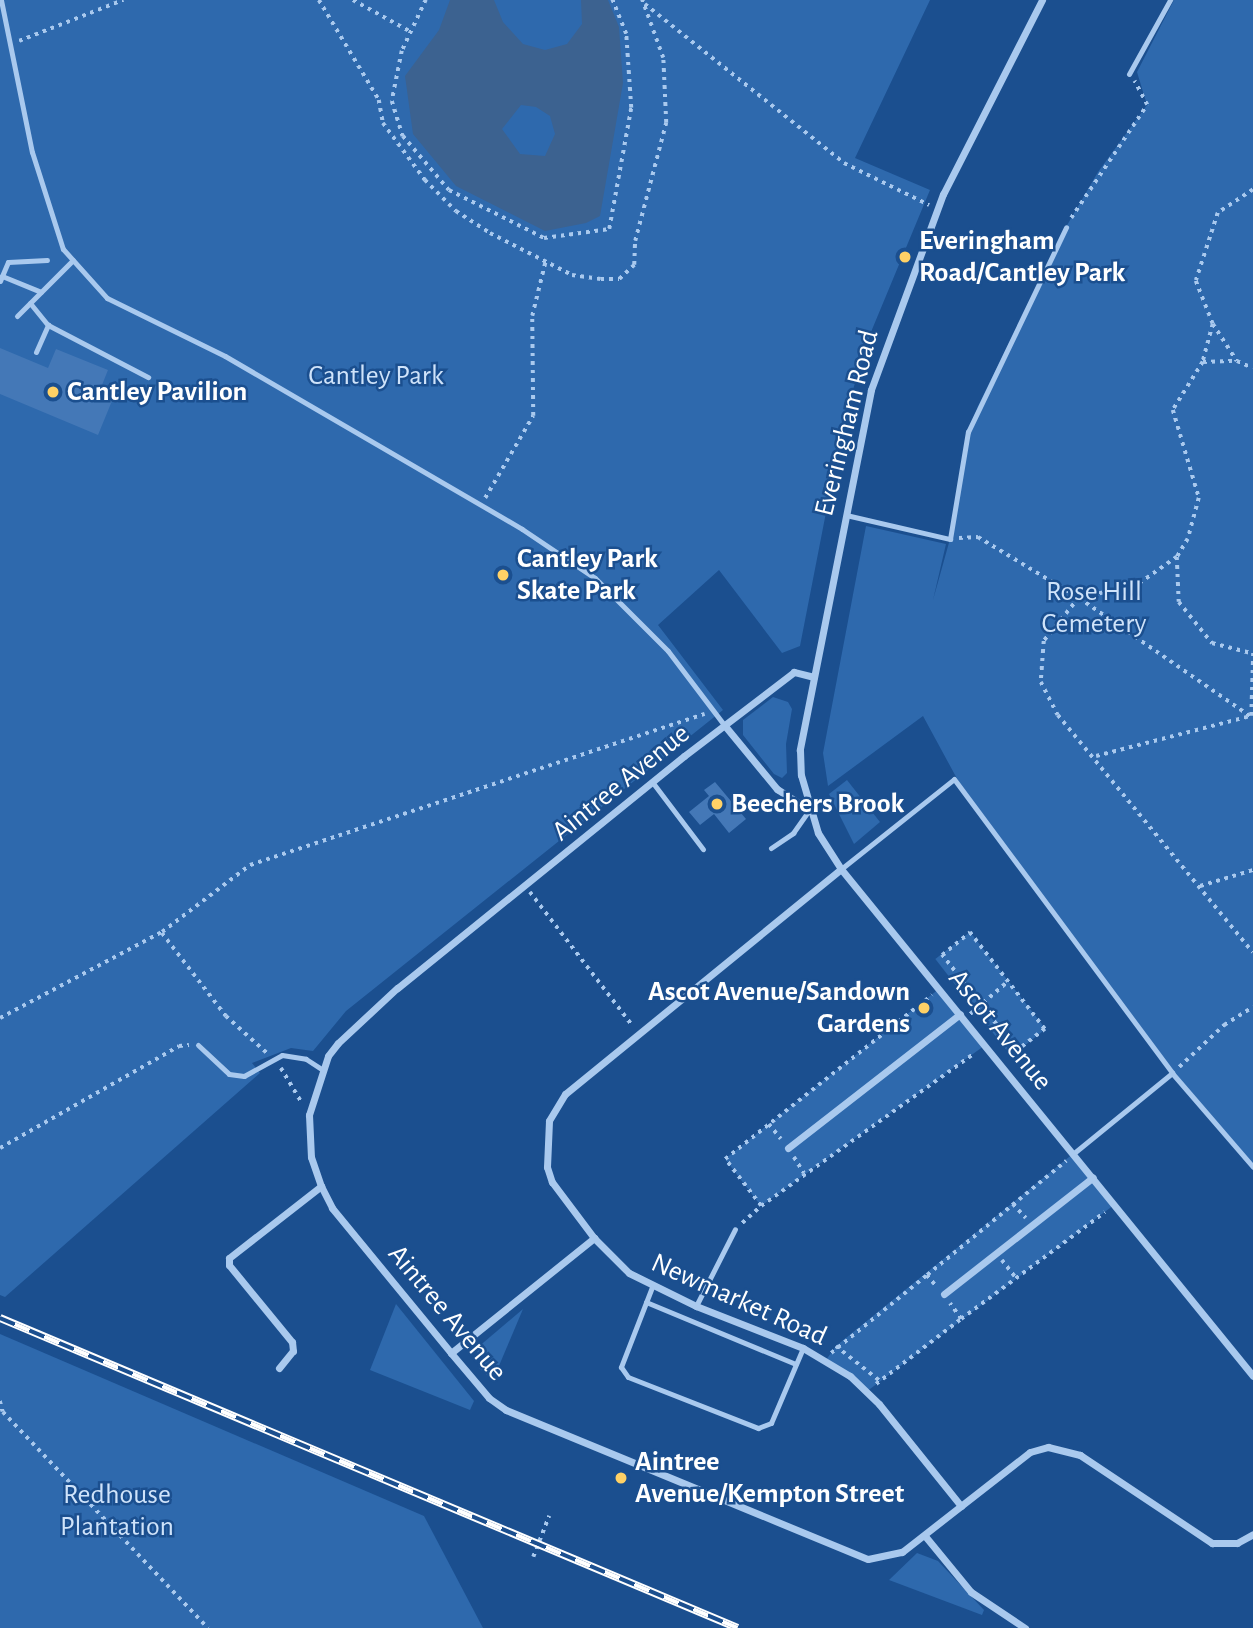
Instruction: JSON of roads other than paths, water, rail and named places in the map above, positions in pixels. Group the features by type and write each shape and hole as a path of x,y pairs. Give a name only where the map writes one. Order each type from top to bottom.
{"street":[{"name":"Everingham Road","path":"814,677 872,390 937,207 1042,0"},
{"name":"Aintree Avenue","path":"814,677 794,672 397,988 338,1043 323,1070 309,1115 311,1157 332,1208 451,1353 506,1410 868,1559 890,1558 925,1535 1030,1452 1065,1449 1212,1543 1237,1543 1253,1534"},
{"name":"Ascot Avenue","path":"814,677 800,750 809,810 841,869 1253,1376"},
{"name":"Aintree Avenue","path":"725,726 777,789 809,810"},
{"name":"Newmarket Road","path":"841,869 565,1094 549,1121 545,1151 552,1182 594,1238 629,1273 652,1287 803,1348 826,1360 866,1391 961,1506"},
{"path":"788,1148 962,1017"},
{"path":"944,1294 1093,1177"},
{"path":"279,1367 293,1351 292,1342 229,1265 229,1258 321,1186"},
{"path":"451,1353 594,1238"},
{"path":"925,1535 971,1592 1025,1628"}],"lane":[{"path":"1,0 32,152 63,249 107,298 225,356 480,505 595,578 668,651 725,726"},
{"path":"1129,74 1170,0"},
{"path":"846,515 950,539 968,432 1066,227"},
{"path":"41,292 1,279 8,262 47,260"},
{"path":"17,316 73,260"},
{"path":"30,303 48,324 148,377"},
{"path":"36,352 48,324"},
{"path":"841,869 954,779 1172,1073 1253,1167"},
{"path":"653,783 703,849"},
{"path":"771,848 793,833 809,810"},
{"path":"198,1045 229,1074 244,1076 275,1059 306,1059 323,1070"},
{"path":"1074,1153 1172,1073"},
{"path":"696,1306 735,1229"},
{"path":"652,1287 621,1367 628,1377 758,1428 771,1423 803,1348"},
{"path":"646,1302 796,1364"}],"railway":[{"path":"0,1318 738,1628"}],"place":[{"name":"Everingham Road/Cantley Park","path":"905,257"},
{"name":"Cantley Pavilion","path":"53,392"},
{"name":"Cantley Park Skate Park","path":"503,575"},
{"name":"Beechers Brook","path":"717,804"},
{"name":"Ascot Avenue/Sandown Gardens","path":"924,1008"},
{"name":"Aintree Avenue/Kempton Street","path":"621,1478"}],"park label":[{"name":"Cantley Park","path":"376,376"},
{"name":"Rose Hill Cemetery","path":"1094,608"},
{"name":"Redhouse Plantation","path":"117,1511"}]}
